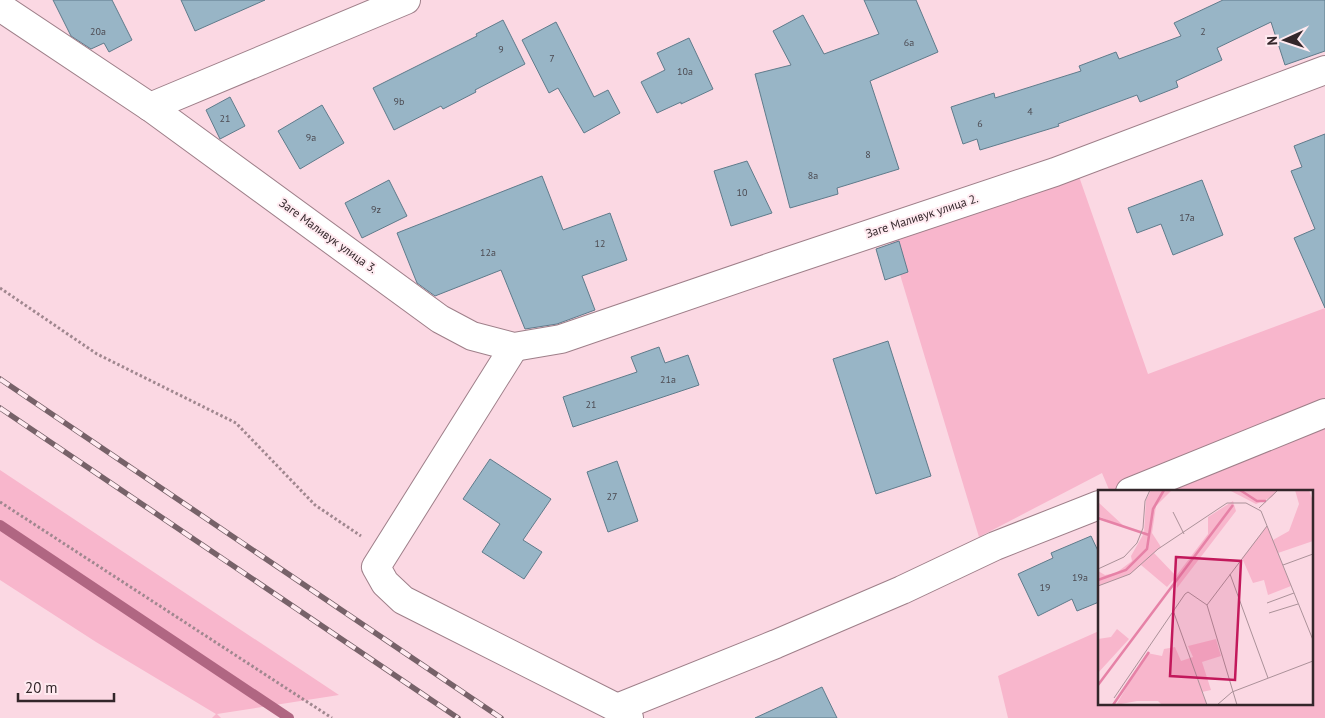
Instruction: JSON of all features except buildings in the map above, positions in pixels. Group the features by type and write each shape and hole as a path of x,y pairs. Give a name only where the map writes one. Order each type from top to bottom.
{"street":[{"path":"150,107 406,0"},
{"name":"Заге Маливук улица 3.","path":"0,7 150,107 440,319 472,336 514,348"},
{"name":"Заге Маливук улица 2.","path":"514,348 561,339 1055,172 1325,70"},
{"path":"514,348 376,566 385,583 403,600 623,713 902,590 996,546 1098,504"},
{"path":"1135,490 1325,413"}],"path":[{"path":"0,288 97,354 236,423 315,505 385,552"},
{"path":"0,502 332,718"}],"shaded area":[{"path":"1075,165 1148,374 1325,308 1325,718 1008,718 998,676 1098,631 1098,706 1312,706 1312,490 1109,490 1102,473 979,537 886,228"},
{"path":"0,470 339,695 217,714 221,718 212,718 216,714 96,642 0,580"}],"waterway":[{"path":"0,525 289,718"}],"railway":[{"path":"0,379 501,718"},
{"path":"0,408 458,718"}]}
